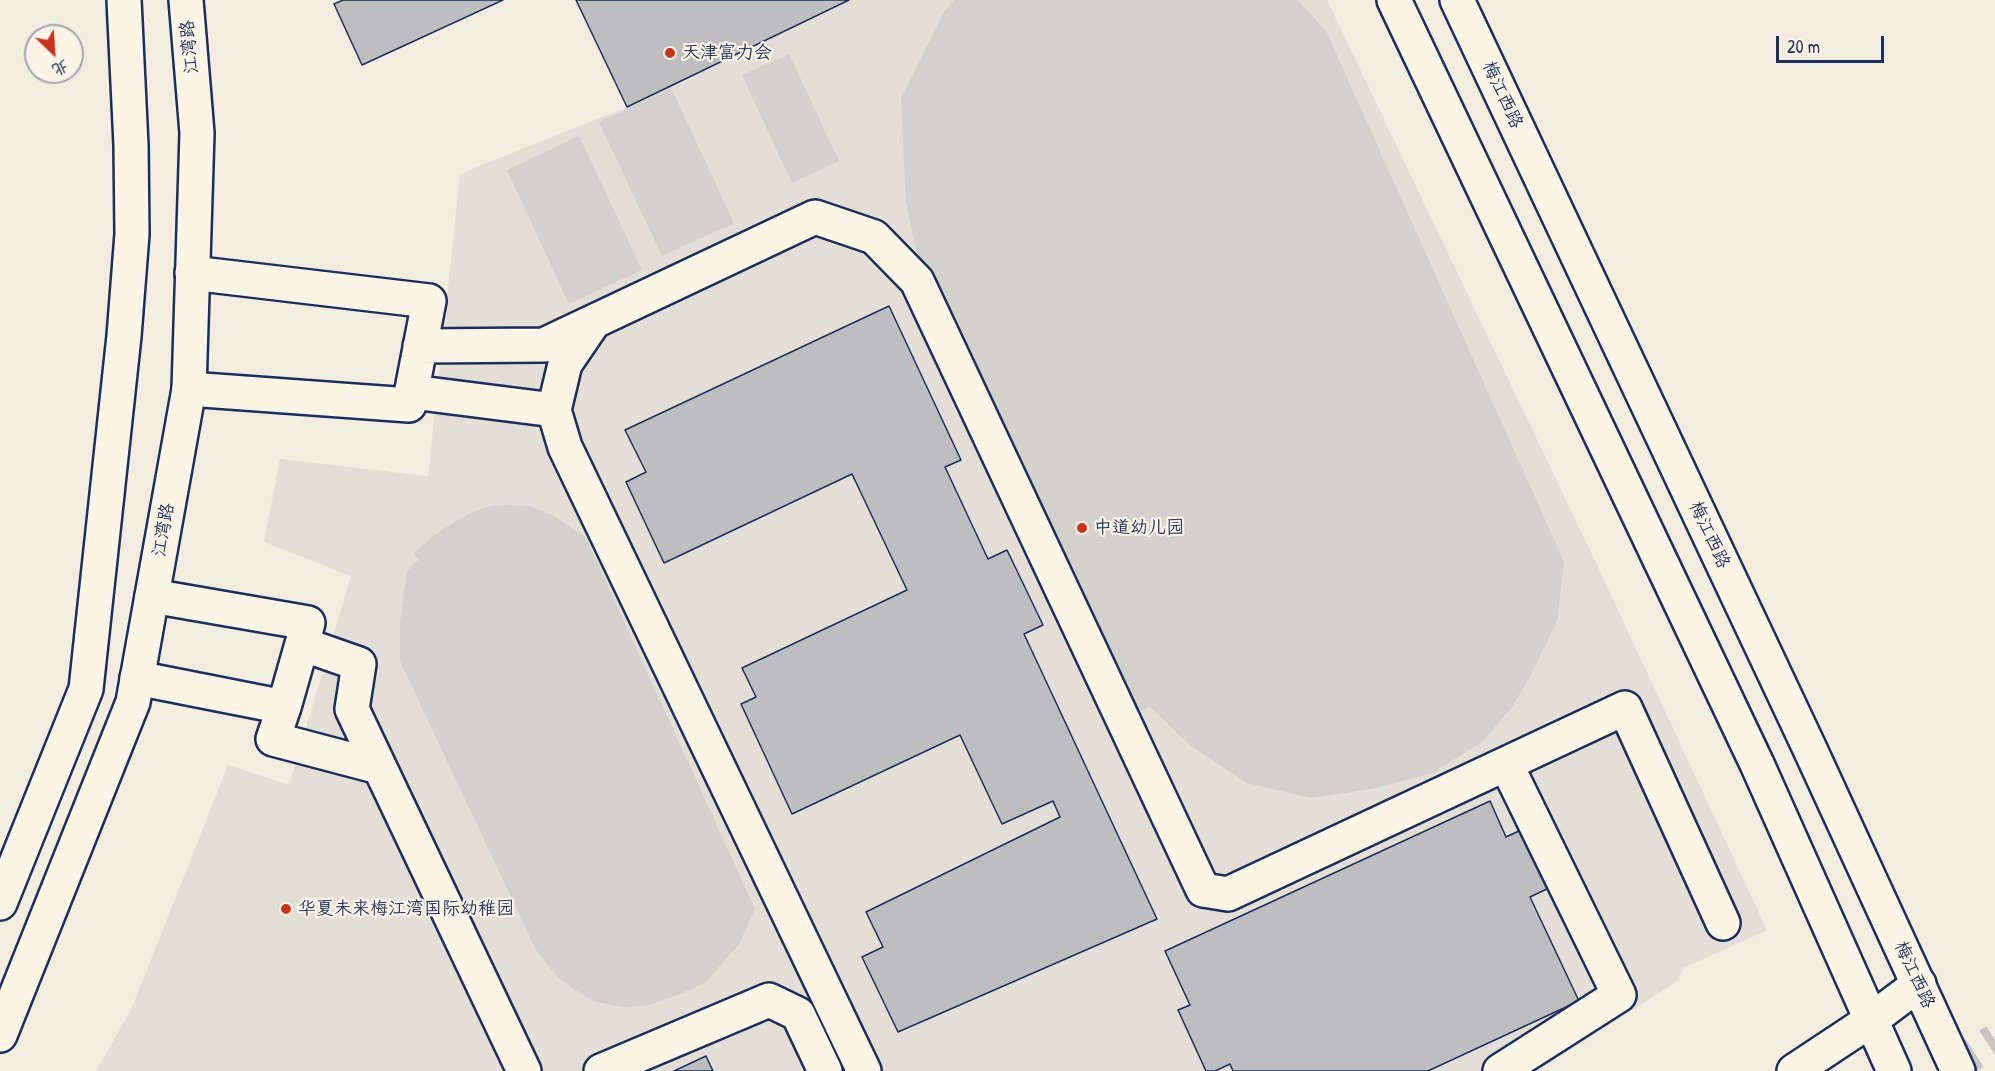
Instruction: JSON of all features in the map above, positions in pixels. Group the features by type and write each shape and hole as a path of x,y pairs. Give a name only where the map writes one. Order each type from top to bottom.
{"main road":[{"path":"0,903 86,689 124,336 132,234 131,145 124,0"},
{"name":"江湾路","path":"0,1035 133,702 189,389 197,133 186,0"},
{"path":"1394,0 1757,764 1894,1071"},
{"name":"梅江西路","path":"1457,0 1804,736 1958,1071"},
{"path":"420,346 544,345 815,217 874,237 917,280 1203,890 1228,894 1625,708 1723,923"},
{"path":"189,389 409,405 429,301 192,273"},
{"path":"594,321 565,364 554,410 566,447 864,1071"},
{"path":"412,392 554,410"},
{"path":"152,596 308,623 273,739 379,767"},
{"path":"302,644 359,664 352,709 524,1071"},
{"path":"137,678 284,707"},
{"path":"1500,1071 1619,995 1506,764"},
{"path":"1794,1071 1871,1020 1919,984"},
{"path":"601,1071 769,1000 798,1014 825,1071"}],"shaded area":[{"name":"中道幼儿园","path":"849,0 1327,0 1598,567 1767,930 1684,968 1678,981 1537,1071 96,1071 131,1010 228,765 289,785 351,576 264,542 280,459 428,476 460,174 627,107"},
{"path":"954,0 1298,0 1327,33 1564,562 1557,621 1530,677 1512,707 1483,741 1433,773 1372,789 1311,798 1247,783 1190,745 1150,707 1134,713 916,250 906,202 901,99 943,14"},
{"path":"789,54 839,161 792,183 742,75"},
{"path":"671,88 734,223 662,256 599,122"},
{"path":"579,136 642,270 569,304 507,170"},
{"path":"530,506 552,515 586,538 755,909 739,944 705,983 646,1006 622,1007 592,1001 558,978 536,950 400,661 400,622 407,571 419,559 414,554 428,540 470,514 488,507"}],"building":[{"path":"343,0 503,0 362,65 334,4"},
{"name":"天津富力会","path":"576,0 849,0 627,107"},
{"path":"889,306 961,460 945,467 988,559 1007,550 1043,625 1024,634 1157,919 898,1032 862,957 883,947 866,912 1060,817 1053,801 1002,824 960,735 792,814 741,704 756,697 742,668 907,590 852,474 664,563 626,482 646,472 625,430"},
{"path":"1490,801 1506,837 1523,829 1551,887 1530,897 1579,1001 1428,1071 1233,1071 1230,1064 1215,1071 1206,1071 1178,1010 1190,1005 1165,951"},
{"path":"706,1056 713,1071 674,1071"}],"tunnel":[{"path":"1947,1071 1995,1040"}],"place":[{"name":"天津富力会","path":"670,53"},
{"name":"中道幼儿园","path":"1082,528"},
{"name":"华夏未来梅江湾国际幼稚园","path":"286,909"}]}
